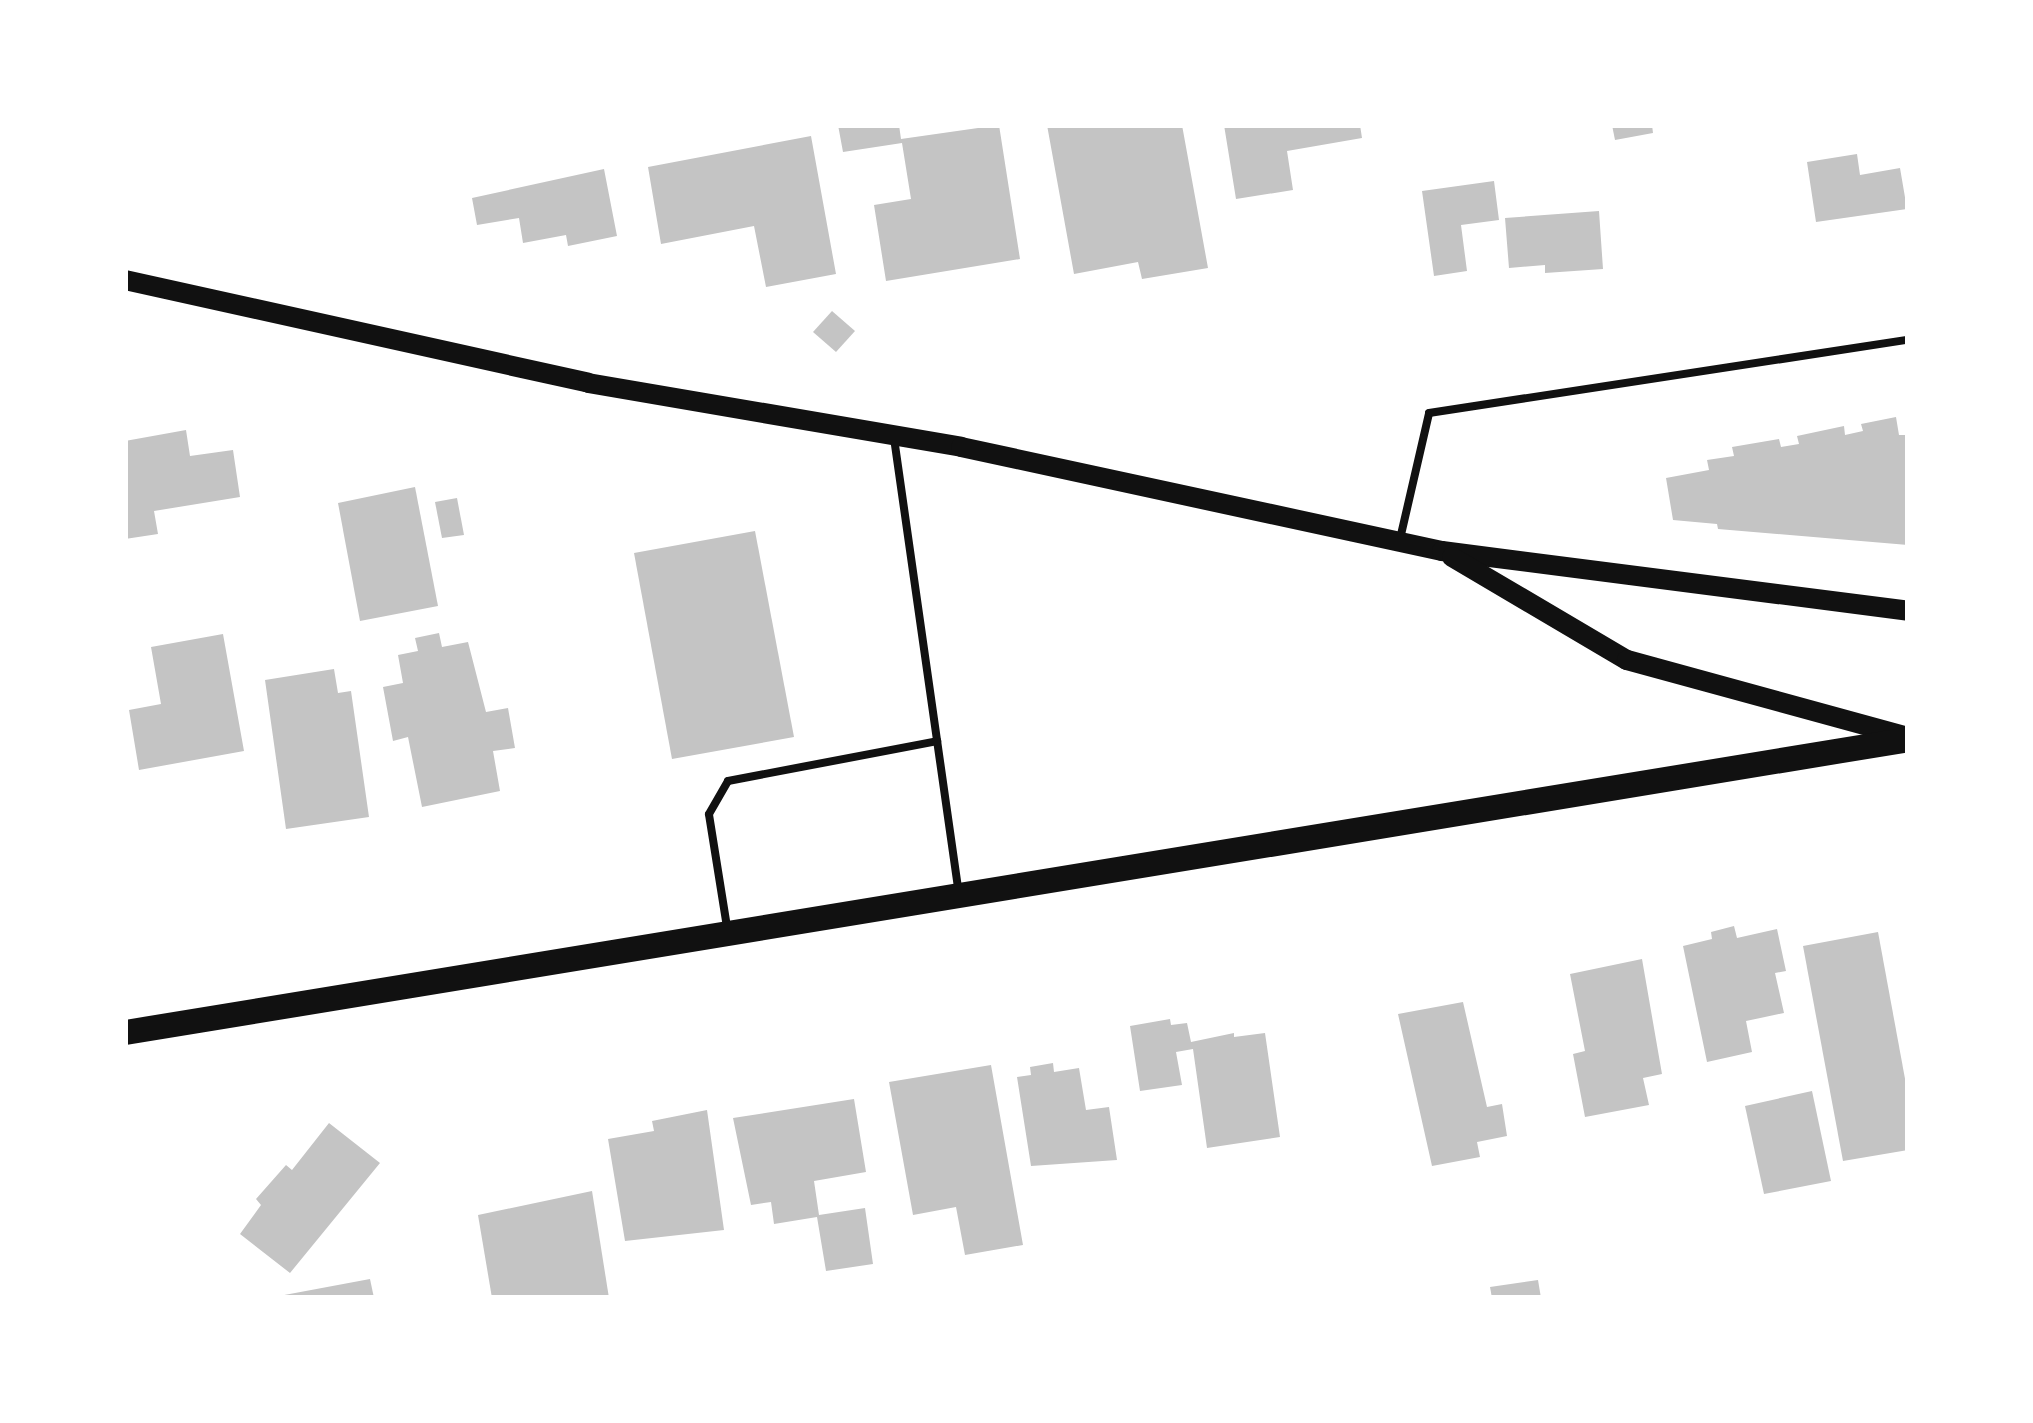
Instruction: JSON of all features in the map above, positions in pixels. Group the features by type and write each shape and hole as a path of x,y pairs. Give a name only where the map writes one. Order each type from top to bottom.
{"main road":[{"path":"125,280 588,383 894,436 1442,550 1908,611"},
{"path":"1442,550 1627,660 1908,738"},
{"path":"125,1032 1908,738"}],"lane":[{"path":"1400,539 1429,414 1908,340"},
{"path":"894,436 959,894"},
{"path":"728,932 710,814 728,780 937,742"}],"building":[{"path":"838,125 899,125 901,139 999,125 1020,259 886,281 874,205 911,199 902,143 843,152"},
{"path":"1047,125 1182,125 1208,268 1142,279 1138,262 1074,274"},
{"path":"1224,125 1360,125 1362,138 1287,151 1293,190 1236,199"},
{"path":"1612,125 1652,125 1653,133 1615,140"},
{"path":"811,136 836,274 766,287 754,226 661,244 648,167"},
{"path":"1857,154 1860,175 1900,168 1907,209 1816,222 1807,162"},
{"path":"604,169 617,236 568,246 566,235 523,243 519,218 477,225 472,198"},
{"path":"1494,181 1499,220 1461,225 1467,271 1434,276 1422,191"},
{"path":"1599,211 1603,269 1545,273 1545,265 1509,268 1505,218"},
{"path":"832,311 855,331 836,352 813,332"},
{"path":"1896,417 1899,435 1908,435 1908,545 1718,529 1717,524 1673,520 1666,478 1709,470 1707,460 1734,456 1732,447 1779,439 1781,447 1799,444 1797,436 1844,426 1845,435 1863,431 1861,424"},
{"path":"186,430 190,456 233,450 240,497 154,511 158,534 125,539 125,441"},
{"path":"415,487 438,606 360,621 338,503"},
{"path":"457,498 464,535 442,538 435,502"},
{"path":"755,531 794,737 672,759 634,553"},
{"path":"439,633 442,647 468,642 486,712 508,708 515,748 493,751 500,791 422,807 408,737 393,741 383,687 403,683 398,655 418,651 415,638"},
{"path":"223,634 244,751 139,770 129,710 161,704 151,647"},
{"path":"334,669 338,693 351,691 369,817 286,829 265,680"},
{"path":"1734,926 1737,938 1777,929 1786,971 1775,973 1784,1013 1746,1021 1752,1052 1707,1062 1683,946 1712,939 1711,932"},
{"path":"1878,932 1908,1095 1908,1150 1843,1161 1803,946"},
{"path":"1642,959 1662,1074 1643,1078 1649,1105 1585,1117 1573,1054 1585,1051 1570,974"},
{"path":"1463,1002 1487,1107 1502,1104 1507,1136 1477,1142 1480,1157 1432,1166 1398,1014"},
{"path":"1170,1019 1171,1025 1187,1023 1191,1042 1234,1033 1234,1037 1265,1033 1280,1137 1207,1148 1193,1049 1176,1052 1182,1085 1140,1091 1130,1026"},
{"path":"1053,1063 1054,1072 1079,1068 1086,1110 1109,1107 1117,1160 1031,1166 1017,1077 1031,1075 1030,1067"},
{"path":"991,1065 1023,1245 965,1255 956,1207 913,1215 889,1082"},
{"path":"1812,1091 1831,1181 1764,1194 1745,1106"},
{"path":"854,1099 866,1172 814,1181 819,1215 865,1208 873,1264 826,1271 817,1217 774,1224 771,1202 751,1205 733,1118"},
{"path":"707,1110 724,1230 625,1241 608,1139 654,1131 652,1121"},
{"path":"329,1123 380,1163 290,1273 240,1234 261,1205 256,1199 286,1165 292,1170"},
{"path":"592,1191 609,1298 492,1298 478,1215"},
{"path":"370,1279 374,1298 279,1298 279,1296"},
{"path":"1538,1280 1541,1298 1492,1298 1490,1287"}]}
